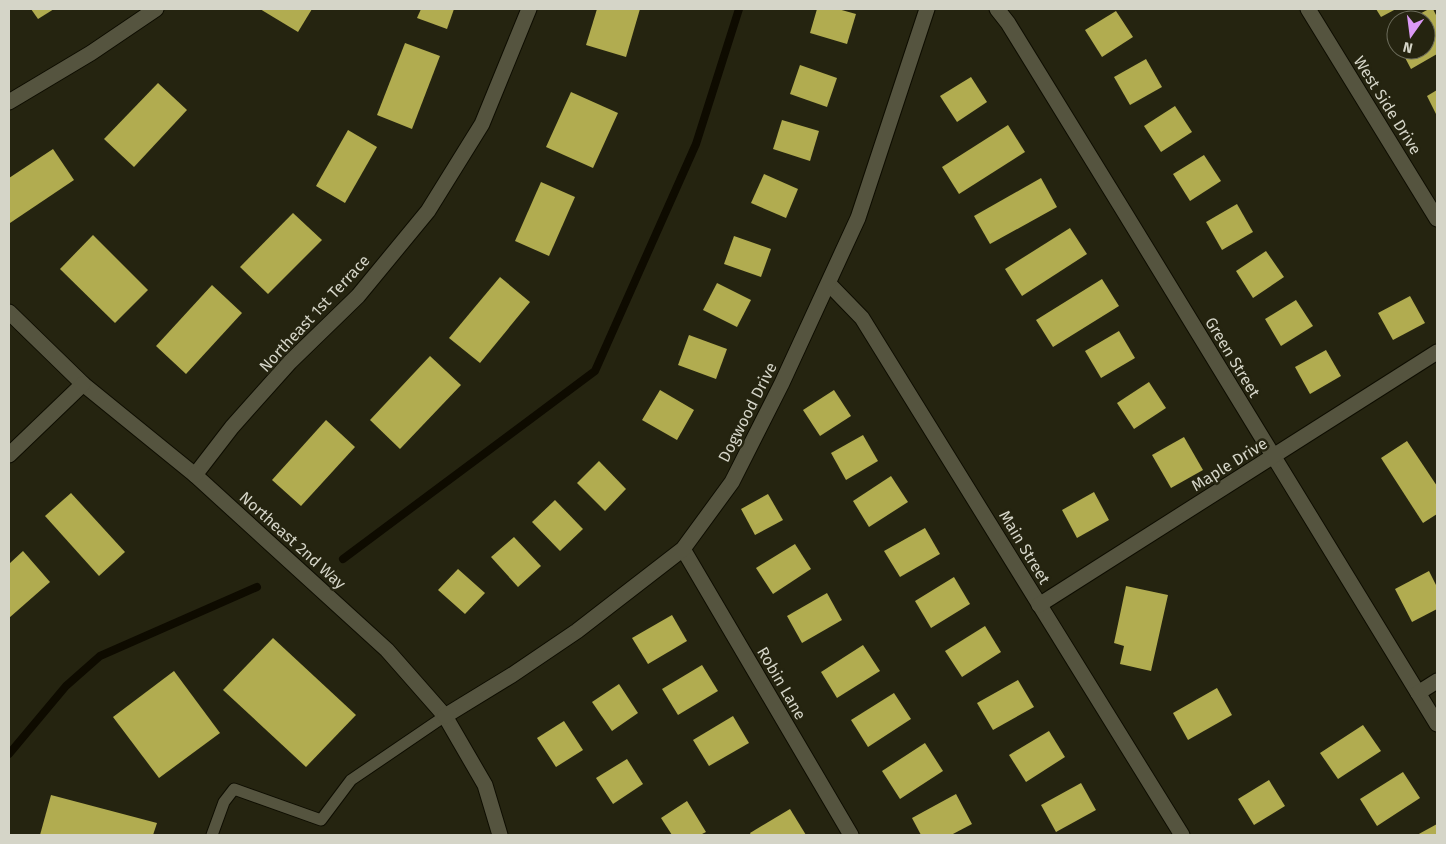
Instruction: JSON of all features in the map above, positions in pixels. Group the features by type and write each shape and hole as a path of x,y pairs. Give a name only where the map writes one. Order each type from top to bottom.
{"street":[{"path":"9,102 91,53 156,9"},
{"name":"Northeast 1st Terrace","path":"195,475 232,427 290,362 358,296 428,211 482,124 529,9"},
{"name":"Dogwood Drive","path":"445,716 577,632 683,549 732,482 858,218 927,9"},
{"name":"Green Street","path":"997,9 1008,23 1158,266 1437,724"},
{"name":"West Side Drive","path":"1308,9 1437,219"},
{"name":"Main Street","path":"828,284 862,318 983,510 1039,605 1182,835"},
{"name":"Northeast 2nd Way","path":"9,312 83,384 195,475 387,650 445,716 485,785 500,835"},
{"name":"Maple Drive","path":"1039,605 1437,352"},
{"path":"9,454 83,384"},
{"name":"Robin Lane","path":"683,549 851,835"},
{"path":"1418,693 1437,681"}],"lane":[{"path":"212,835 224,802 234,788 321,820 351,780 445,716"}],"building":[{"path":"31,9 54,9 38,19"},
{"path":"260,9 312,9 298,32"},
{"path":"421,9 454,9 447,29 417,18"},
{"path":"597,9 640,9 626,57 586,45"},
{"path":"817,9 838,9 856,14 847,44 810,33"},
{"path":"1376,9 1396,9 1386,10 1386,14 1381,17"},
{"path":"1116,11 1133,37 1102,57 1085,30"},
{"path":"1436,15 1437,17 1436,55"},
{"path":"405,43 440,56 412,129 377,115"},
{"path":"1146,59 1162,87 1130,105 1114,77"},
{"path":"1406,60 1427,60 1411,69"},
{"path":"800,65 837,78 827,107 790,94"},
{"path":"971,77 987,102 957,122 940,96"},
{"path":"158,83 187,110 134,167 104,139"},
{"path":"1437,90 1437,116 1427,96"},
{"path":"571,92 618,113 593,168 546,147"},
{"path":"1175,106 1192,132 1161,152 1144,126"},
{"path":"782,120 819,131 810,161 773,149"},
{"path":"1008,125 1025,152 959,194 942,167"},
{"path":"348,130 377,147 345,203 316,186"},
{"path":"53,149 74,180 10,223 9,178"},
{"path":"1204,155 1221,181 1190,201 1173,174"},
{"path":"764,174 798,189 786,218 751,203"},
{"path":"1041,178 1057,207 990,244 974,216"},
{"path":"541,182 575,197 549,256 515,241"},
{"path":"1237,204 1253,232 1222,250 1206,222"},
{"path":"293,213 322,240 268,294 240,267"},
{"path":"1070,228 1087,254 1022,296 1005,269"},
{"path":"93,235 148,290 115,323 60,269"},
{"path":"734,236 771,249 761,277 724,264"},
{"path":"1266,251 1284,277 1253,298 1236,271"},
{"path":"500,277 530,302 480,363 449,338"},
{"path":"1102,279 1119,306 1053,347 1036,320"},
{"path":"717,283 751,300 737,327 703,310"},
{"path":"212,285 242,313 186,374 156,346"},
{"path":"1410,296 1425,323 1393,340 1378,313"},
{"path":"1296,300 1313,326 1281,346 1265,319"},
{"path":"1119,331 1135,358 1101,378 1085,351"},
{"path":"689,335 727,349 716,379 678,365"},
{"path":"1326,350 1341,376 1310,394 1295,367"},
{"path":"430,356 461,385 400,449 370,420"},
{"path":"1149,382 1166,408 1134,429 1117,403"},
{"path":"660,390 694,410 677,440 642,420"},
{"path":"834,390 851,416 820,436 803,410"},
{"path":"326,420 355,447 301,506 272,480"},
{"path":"863,435 878,461 846,480 831,453"},
{"path":"1184,437 1203,470 1171,488 1152,455"},
{"path":"1407,441 1437,486 1437,514 1423,523 1381,458"},
{"path":"599,461 626,489 605,511 577,483"},
{"path":"891,476 908,502 869,527 853,501"},
{"path":"1094,492 1109,520 1077,538 1062,510"},
{"path":"71,493 125,552 99,576 45,516"},
{"path":"768,494 783,520 755,535 741,509"},
{"path":"555,500 583,529 560,551 532,522"},
{"path":"925,528 940,554 900,577 884,551"},
{"path":"514,537 541,566 518,587 491,557"},
{"path":"795,544 811,569 773,594 756,568"},
{"path":"23,551 50,582 9,618 9,564"},
{"path":"458,569 485,593 465,614 438,590"},
{"path":"1429,571 1437,587 1437,609 1412,622 1395,589"},
{"path":"954,577 970,604 931,628 915,601"},
{"path":"1126,586 1168,595 1151,671 1120,664 1124,646 1114,643"},
{"path":"827,593 842,620 802,643 787,616"},
{"path":"672,615 687,641 648,664 632,638"},
{"path":"985,626 1001,652 962,677 945,651"},
{"path":"273,638 356,715 306,767 223,690"},
{"path":"863,645 880,671 837,698 821,672"},
{"path":"702,665 718,691 678,715 662,689"},
{"path":"174,671 220,733 159,778 113,717"},
{"path":"1018,680 1034,707 993,730 977,703"},
{"path":"619,684 638,713 612,731 592,702"},
{"path":"1217,688 1232,715 1188,740 1173,713"},
{"path":"894,693 911,719 868,747 851,720"},
{"path":"733,716 749,743 709,766 693,740"},
{"path":"564,721 583,750 556,767 537,738"},
{"path":"1363,725 1381,751 1338,779 1320,753"},
{"path":"1049,731 1065,757 1026,782 1009,755"},
{"path":"925,743 943,771 900,799 882,771"},
{"path":"627,759 643,784 613,804 596,778"},
{"path":"1403,772 1420,798 1377,826 1360,799"},
{"path":"1269,780 1285,806 1254,825 1238,799"},
{"path":"1081,783 1096,810 1056,832 1041,805"},
{"path":"956,794 972,824 951,835 921,835 912,818"},
{"path":"51,795 157,823 153,835 40,835"},
{"path":"687,801 706,832 700,835 672,835 661,818"},
{"path":"790,809 806,835 751,835 750,833"},
{"path":"1437,824 1437,835 1417,835"}],"waterway":[{"path":"343,559 595,371 696,144 739,9"},
{"path":"9,754 66,686 100,656 257,587"}]}
